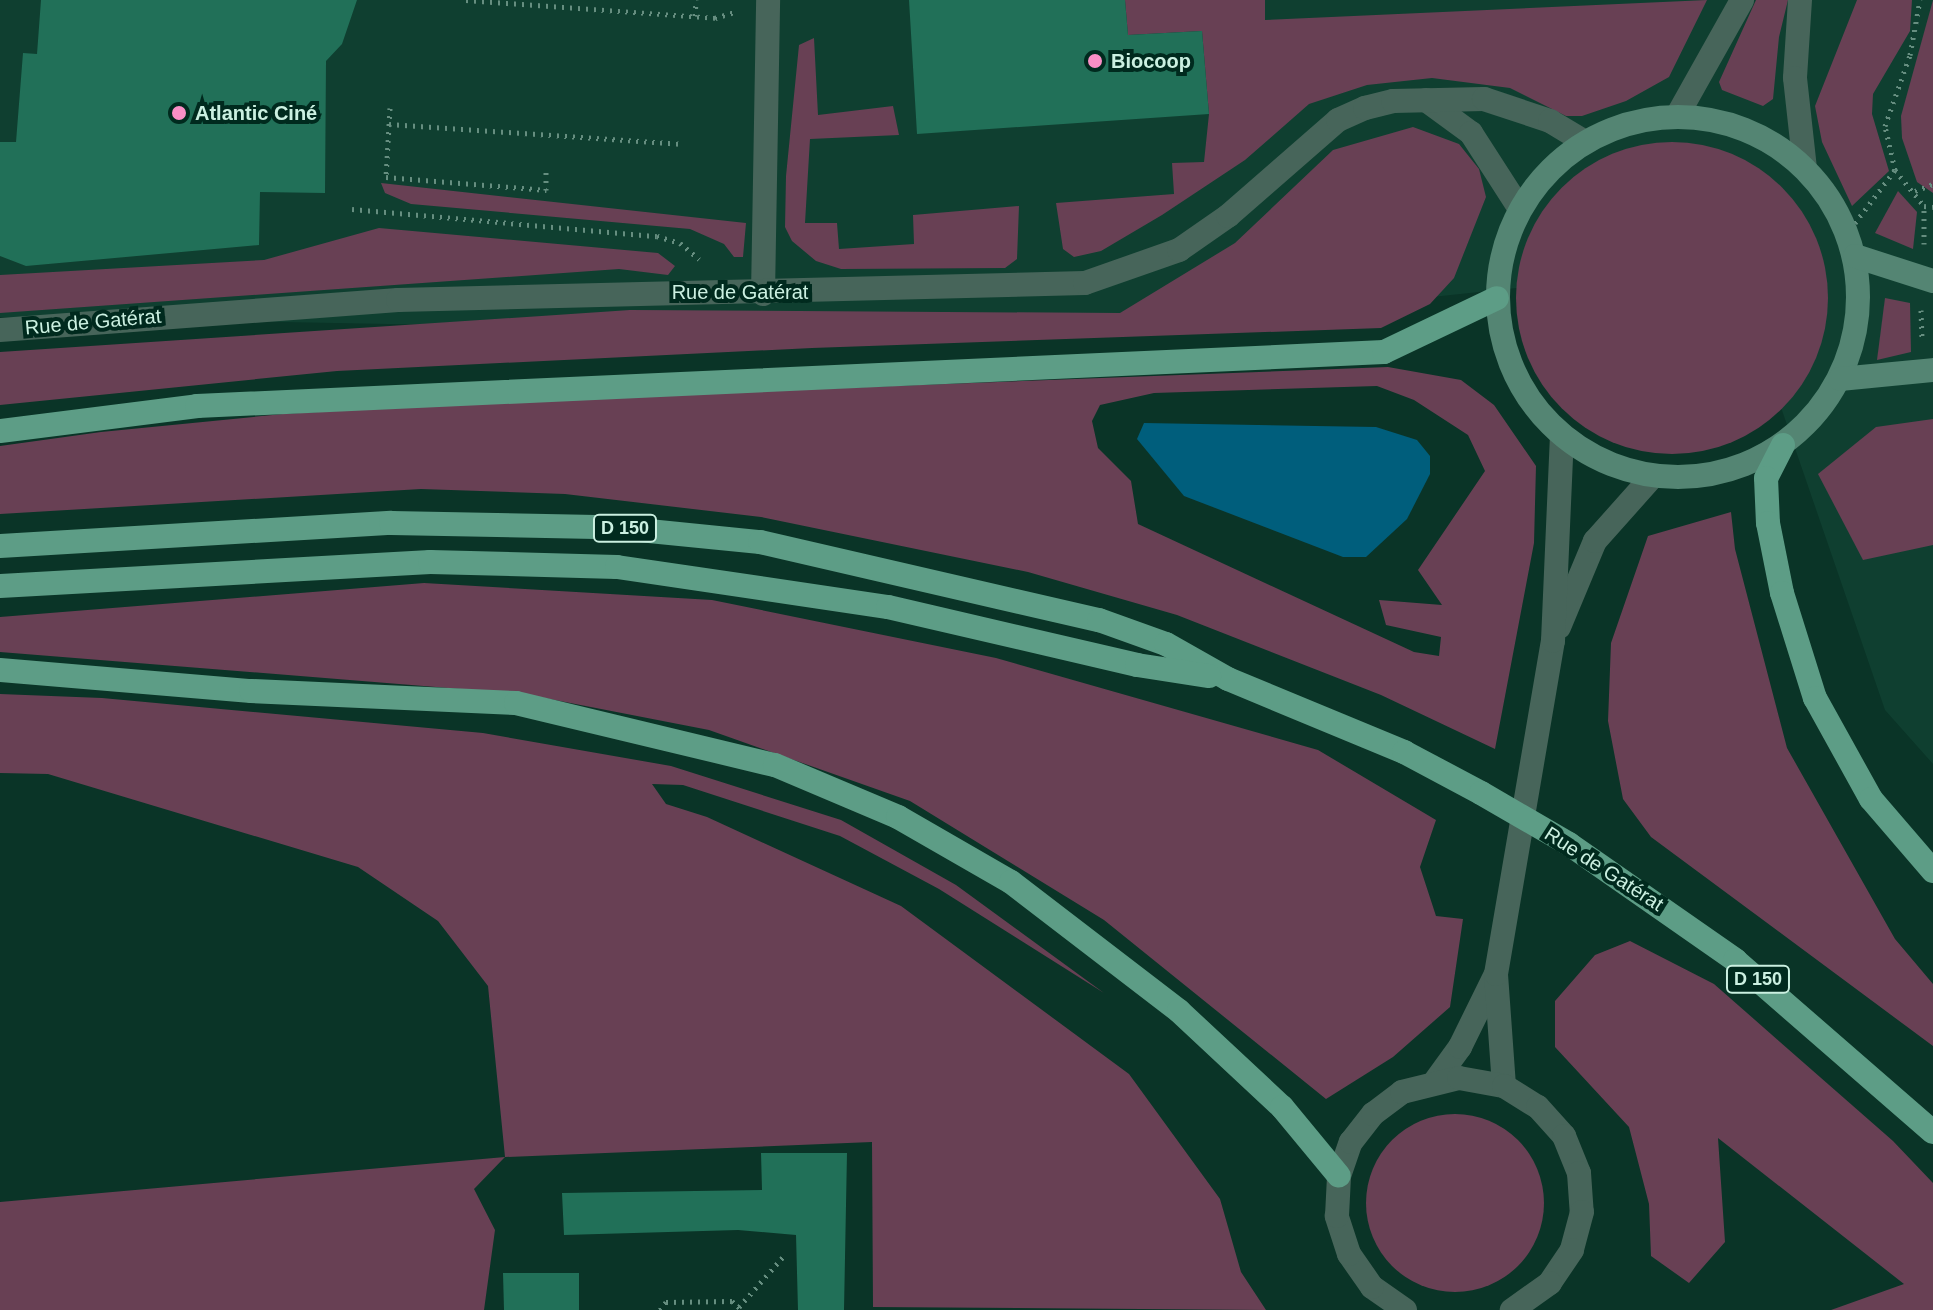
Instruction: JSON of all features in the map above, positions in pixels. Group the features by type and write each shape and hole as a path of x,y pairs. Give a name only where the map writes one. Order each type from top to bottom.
{"main road":[{"path":"1677,116 1724,122 1768,140 1805,168 1830,198 1855,256 1858,319 1840,379 1815,416 1783,445 1742,466 1699,477 1653,476 1562,435 1534,408 1514,374 1501,337 1497,298 1502,252 1520,209 1548,171 1585,142 1629,123 1677,116"},
{"path":"1855,256 1933,281"},
{"path":"0,431 197,406 1384,352 1497,298"},
{"path":"1840,379 1933,370"},
{"path":"1783,445 1766,478 1768,523 1782,593 1815,698 1871,799 1933,871"},
{"name":"Rue de Gatérat","path":"0,546 391,523 533,524 687,534 856,562 1099,620 1166,644 1228,679 1404,752 1569,844 1735,960 1933,1132"},
{"name":"Rue de Gatérat","path":"0,586 430,562 617,567 888,607 1017,632 1137,665 1228,679"},
{"path":"0,670 251,691 516,703 775,765 898,817 1011,882 1179,1011 1282,1107 1339,1176"}],"street":[{"path":"763,294 768,0"},
{"path":"1677,116 1742,0"},
{"path":"1800,0 1795,78 1805,168"},
{"name":"Rue de Gatérat","path":"0,330 398,300 1041,288 1135,269 1179,250 1228,216 1338,120 1393,101 1484,99 1511,105 1585,142"},
{"path":"1426,100 1471,133 1520,209"},
{"path":"1504,1086 1496,974 1553,641 1562,435"},
{"path":"1553,641 1595,541 1653,476"},
{"path":"1436,1080 1460,1047 1496,974"},
{"path":"1405,1310 1372,1287 1349,1254 1337,1216 1339,1176 1351,1142 1373,1114 1402,1092 1436,1080 1470,1079 1504,1086 1538,1107 1564,1136 1579,1173 1582,1212 1572,1250 1550,1283 1512,1310"}],"path":[{"path":"466,0 695,16 730,16 738,8"},
{"path":"695,16 696,0"},
{"path":"1920,0 1910,55 1885,126 1895,170 1915,191 1924,206"},
{"path":"390,108 386,177 546,190 546,170"},
{"path":"389,124 683,144"},
{"path":"1847,232 1895,170"},
{"path":"1915,191 1933,184"},
{"path":"352,209 657,236 680,243 707,266 717,294"},
{"path":"660,1310 666,1302 732,1301 740,1309 783,1257"}],"shaded area":[{"path":"0,0 1933,0 1933,764 1885,710 1732,265 1170,325 718,330 0,317"},
{"path":"1125,0 1265,0 1265,20 1707,0 1669,77 1626,101 1582,116 1566,116 1510,88 1432,78 1367,85 1309,104 1245,160 1162,215 1101,251 1074,257 1063,249 1056,203 1174,194 1172,163 1204,162 1209,114 1202,31 1128,35"},
{"path":"1756,0 1788,0 1779,37 1773,99 1763,106 1722,90 1719,82"},
{"path":"1857,0 1912,0 1910,31 1873,94 1872,114 1889,171 1852,206 1822,142 1815,106"},
{"path":"1933,0 1933,193 1917,182 1902,138 1901,116"},
{"path":"814,38 818,115 893,106 899,135 810,139 805,223 837,223 839,249 914,244 913,215 1019,206 1017,259 1005,268 841,269 816,261 792,241 785,227 786,176 799,45"},
{"path":"1413,127 1459,144 1479,169 1486,197 1454,278 1430,304 1381,328 812,348 337,371 0,405 0,352 630,310 1120,313 1235,243 1333,150"},
{"path":"1672,142 1702,145 1746,160 1771,177 1793,199 1816,238 1825,268 1828,298 1825,328 1810,372 1793,397 1771,419 1732,442 1702,451 1672,454 1642,451 1598,436 1573,419 1551,397 1528,358 1519,328 1516,298 1519,268 1534,224 1551,199 1573,177 1612,154 1642,145"},
{"path":"381,183 746,223 743,257 734,257 724,244 690,229 411,204 385,193"},
{"path":"1898,191 1917,212 1913,249 1875,233"},
{"path":"379,228 658,253 675,266 668,275 619,269 0,313 0,275 264,260"},
{"path":"1885,298 1910,303 1911,352 1877,360"},
{"path":"1388,367 1461,380 1494,405 1536,466 1534,543 1495,749 1381,695 1177,615 1028,572 761,517 565,494 421,489 0,514 0,446 101,432 283,414 530,400","holes":["1377,386 1414,400 1468,435 1485,471 1418,570 1442,605 1379,600 1386,625 1441,637 1439,656 1414,652 1138,524 1131,481 1098,448 1092,421 1100,405 1154,393"]},
{"path":"1933,419 1933,545 1863,560 1818,474 1876,427"},
{"path":"1731,512 1735,549 1787,748 1895,939 1933,984 1933,1046 1651,837 1623,799 1608,721 1611,643 1648,536"},
{"path":"424,583 712,600 996,658 1318,750 1436,820 1420,867 1436,916 1463,919 1450,1007 1393,1057 1326,1099 1104,920 910,801 709,730 524,694 0,652 0,617"},
{"path":"0,694 102,698 483,733 671,766 841,820 956,885 1104,993 939,889 840,836 683,785 652,784 666,804 707,817 901,906 1129,1074 1220,1199 1241,1272 1266,1310 873,1307 872,1142 505,1157 488,986 438,921 358,867 48,774 0,773"},
{"path":"1630,941 1714,984 1893,1141 1933,1183 1933,1310 1831,1310 1904,1284 1718,1138 1725,1242 1689,1283 1651,1256 1649,1204 1629,1127 1555,1047 1555,1001 1595,955"},
{"path":"1455,1114 1489,1121 1518,1140 1537,1169 1544,1203 1537,1237 1518,1266 1489,1285 1455,1292 1421,1285 1392,1266 1373,1237 1366,1203 1373,1169 1392,1140 1421,1121"},
{"path":"505,1157 474,1189 495,1230 484,1310 0,1310 0,1202"}],"water":[{"path":"1144,423 1376,427 1417,440 1430,456 1430,474 1407,519 1366,557 1343,557 1184,496 1137,439"}],"building":[{"name":"Atlantic Ciné","path":"41,0 357,0 342,44 326,61 325,193 260,192 259,245 26,266 0,256 0,142 16,142 23,53 37,54"},
{"path":"909,0 1125,0 1128,35 1202,31 1209,114 917,134"},
{"path":"761,1153 847,1153 844,1310 798,1310 796,1235 738,1230 564,1235 562,1193 762,1190"},
{"path":"503,1273 579,1273 579,1310 504,1310"}],"place":[{"name":"Biocoop","path":"1095,61"},
{"name":"Atlantic Ciné","path":"179,113"}]}
